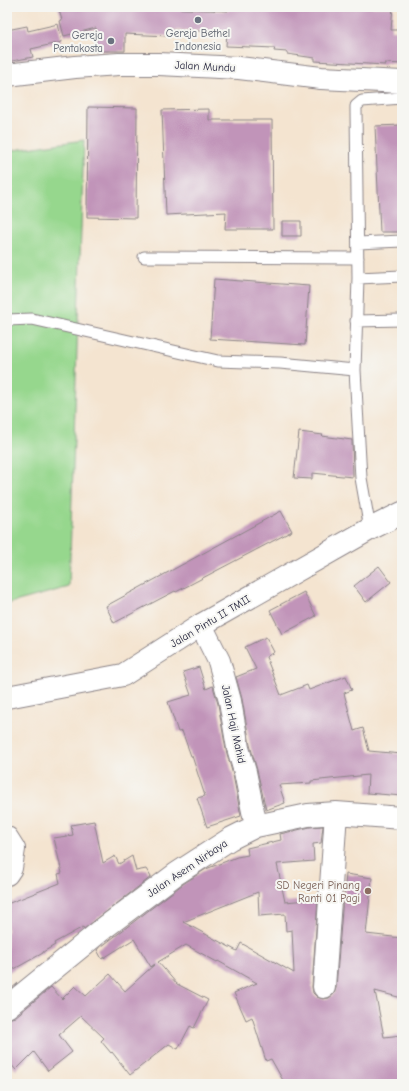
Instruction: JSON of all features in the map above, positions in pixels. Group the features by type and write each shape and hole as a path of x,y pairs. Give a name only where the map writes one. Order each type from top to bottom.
{"street":[{"name":"Jalan Mundu","path":"7,75 76,67 159,64 239,68 321,78 402,82"},
{"name":"Jalan Pintu II TMII","path":"7,698 123,675 200,625 370,529 402,513"},
{"name":"Jalan Haji Mahid","path":"200,625 219,660 228,694 238,748 256,826"},
{"name":"Jalan Asem Nirbaya","path":"7,1008 104,928 176,874 230,839 256,826 308,815 336,813 402,818"},
{"path":"324,987 336,813"},
{"path":"7,838 14,848 11,868 7,874"}],"lane":[{"path":"370,529 361,478 355,370 358,278 356,106 362,101 366,100 402,98"},
{"path":"358,243 402,241"},
{"path":"144,257 358,258"},
{"path":"358,278 402,276"},
{"path":"7,320 32,319 218,361 280,363 355,370"},
{"path":"356,321 402,320"}],"green space":[{"path":"84,140 69,587 7,604 7,151"}],"building":[{"path":"58,7 169,7 228,11 228,7 393,7 391,30 402,30 402,64 385,63 385,65 315,61 315,58 287,54 287,52 274,51 275,48 226,46 227,32 168,30 168,36 125,34 125,51 96,51 96,28 64,36 60,21 62,20"},
{"path":"58,24 62,42 31,49 33,57 7,62 7,30 27,26 28,31"},
{"path":"88,107 137,108 136,218 87,217"},
{"path":"209,109 209,120 272,120 273,229 225,229 226,212 166,215 162,110"},
{"path":"402,125 402,232 380,232 375,126"},
{"path":"282,221 301,221 301,236 282,236"},
{"path":"214,279 309,286 305,345 210,339"},
{"path":"299,432 352,440 353,477 312,473 312,479 294,478"},
{"path":"281,511 292,531 114,623 106,606"},
{"path":"379,566 391,582 366,602 354,586"},
{"path":"304,592 316,616 282,634 270,610"},
{"path":"266,637 274,652 266,657 281,695 307,685 309,690 346,676 352,690 344,693 354,731 363,728 369,751 402,754 402,796 367,793 368,775 311,781 311,783 279,785 285,803 266,810 250,745 242,699 236,677 256,669 245,647"},
{"path":"199,667 206,689 213,686 241,816 207,827 197,798 205,796 192,756 182,731 178,732 168,702 191,695 183,672"},
{"path":"94,821 103,863 115,856 119,864 132,856 136,871 146,869 151,877 84,929 83,927 54,943 55,945 43,953 7,973 7,904 60,883 58,874 62,873 54,838 73,835 71,825"},
{"path":"323,826 321,843 313,844 314,861 277,864 285,902 318,899 312,987 313,993 317,997 323,999 329,998 334,994 336,988 346,874 372,878 366,934 402,938 402,998 375,991 384,1037 402,1035 402,1084 285,1084 271,1059 266,1061 252,1017 246,1020 234,993 257,983 186,945 158,962 177,984 208,1000 194,1028 190,1026 178,1049 169,1044 130,1075 112,1052 111,1053 101,1041 104,1038 81,1016 59,1035 72,1052 48,1071 34,1052 16,1070 7,1060 7,1019 15,1017 51,987 62,999 75,986 86,996 110,974 125,991 155,964 151,967 134,939 102,959 97,950 183,884 206,869 237,857 248,855 247,848 281,840 280,834 310,827","holes":["258,892 259,916 285,914 286,931 292,930 294,973 241,943 237,951 183,922"]}],"place":[{"name":"Gereja Bethel Indonesia","path":"198,20"},
{"name":"Gereja Pentakosta","path":"111,41"},
{"name":"SD Negeri Pinang Ranti 01 Pagi","path":"368,891"}]}
